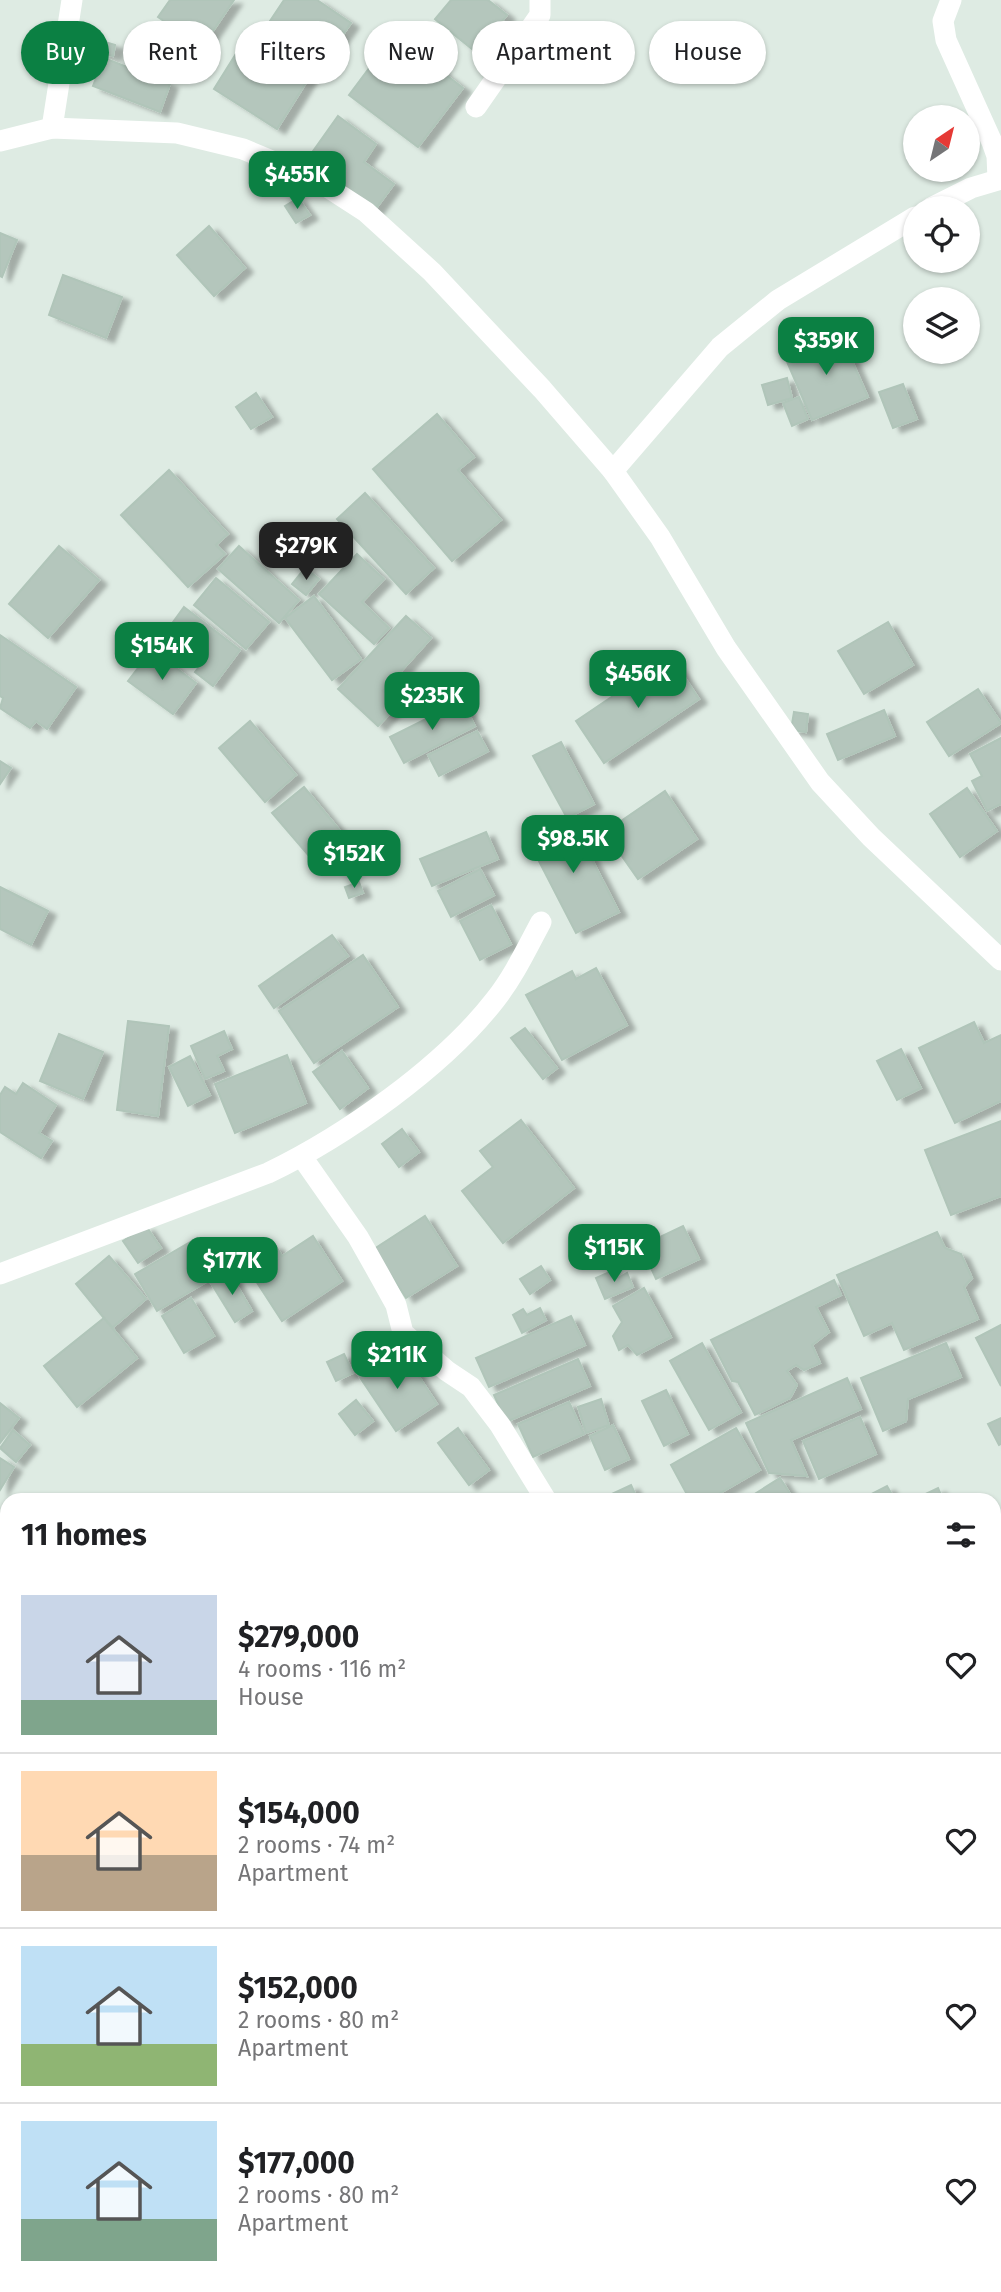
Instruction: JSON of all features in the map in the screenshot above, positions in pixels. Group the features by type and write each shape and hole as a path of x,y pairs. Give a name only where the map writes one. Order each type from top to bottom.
{"street":[{"path":"52,128 72,0"},
{"path":"476,107 540,15 540,0"},
{"path":"951,0 943,21 946,40 992,142 997,156 999,179 955,196"},
{"path":"0,141 52,128 177,133 243,149 315,178 366,212 432,271 542,389 613,471 660,537 726,648 820,782 871,837 1001,960"},
{"path":"613,471 720,347 778,300 903,224"},
{"path":"0,1274 268,1173 302,1157 387,1099 455,1043 497,998 541,922"},
{"path":"302,1157 375,1266 396,1305 403,1333 447,1371 471,1387 500,1425 542,1493"}],"building":[{"path":"170,0 234,0 220,21 164,21 158,17"},
{"path":"284,0 317,0 348,21 270,21"},
{"path":"451,0 488,0 507,15 502,21 472,21 472,49 458,38 458,21 435,19"},
{"path":"109,43 115,45 113,56 109,55"},
{"path":"235,55 235,84 305,84 277,129 214,89 217,84 221,84 221,78"},
{"path":"109,60 123,65 123,84 170,84 160,112 93,86 109,84"},
{"path":"364,75 364,84 458,84 463,88 418,147 349,95"},
{"path":"338,116 376,144 364,162 394,184 374,211 306,161"},
{"path":"298,198 310,215 296,223 285,206"},
{"path":"209,226 245,268 214,296 177,255"},
{"path":"0,233 17,240 2,277 0,276"},
{"path":"63,275 122,297 106,338 49,315"},
{"path":"840,334 868,397 812,420 785,357"},
{"path":"787,378 792,398 768,405 762,385"},
{"path":"903,384 917,419 893,428 879,392"},
{"path":"256,393 272,417 251,429 236,407"},
{"path":"799,397 808,419 792,426 783,403"},
{"path":"437,414 474,457 458,470 501,520 452,561 373,469"},
{"path":"169,470 228,534 216,545 225,554 188,587 121,515"},
{"path":"365,493 434,568 406,594 337,519"},
{"path":"59,546 99,580 48,638 9,604"},
{"path":"239,546 299,600 279,623 218,569"},
{"path":"357,554 384,579 362,602 389,628 374,644 319,594"},
{"path":"305,568 319,579 306,595 292,584"},
{"path":"216,578 269,622 246,649 194,605"},
{"path":"314,596 361,659 332,680 285,618"},
{"path":"184,607 240,650 213,686 195,672 206,658 168,629"},
{"path":"406,616 431,638 383,691 399,704 378,726 338,689"},
{"path":"888,622 913,665 864,694 838,651"},
{"path":"0,635 76,687 47,729 36,721 30,728 0,708 3,698 0,696"},
{"path":"152,650 196,683 173,714 128,681"},
{"path":"671,657 699,699 604,763 576,721"},
{"path":"978,689 1001,723 949,756 927,722"},
{"path":"462,701 475,726 404,763 390,737"},
{"path":"884,710 895,736 838,760 827,734"},
{"path":"794,712 808,714 806,732 791,730"},
{"path":"250,721 296,775 265,802 219,748"},
{"path":"477,731 488,751 439,776 428,755"},
{"path":"1001,738 1001,804 987,811 972,781 982,776 970,754"},
{"path":"561,742 594,804 567,818 533,756"},
{"path":"0,761 11,768 0,784"},
{"path":"304,787 346,838 316,864 272,813"},
{"path":"967,788 997,831 960,857 930,814"},
{"path":"665,791 697,839 638,879 605,832"},
{"path":"570,817 619,912 576,933 527,838"},
{"path":"486,832 498,859 432,886 420,859"},
{"path":"480,869 494,895 451,917 438,891"},
{"path":"359,882 363,893 349,898 345,887"},
{"path":"0,887 48,911 31,945 0,929"},
{"path":"491,905 511,944 480,960 460,921"},
{"path":"332,935 348,956 274,1008 259,986"},
{"path":"363,955 398,1007 314,1063 279,1011"},
{"path":"596,968 627,1025 562,1060 526,995 572,971 576,979"},
{"path":"128,1021 169,1026 158,1116 117,1110"},
{"path":"974,1022 984,1043 1001,1035 1001,1101 955,1123 919,1048"},
{"path":"525,1028 557,1068 543,1079 511,1038"},
{"path":"224,1031 232,1049 217,1056 224,1071 205,1079 191,1046"},
{"path":"59,1034 103,1052 83,1099 40,1081"},
{"path":"901,1049 921,1088 897,1100 877,1061"},
{"path":"342,1051 368,1088 340,1109 313,1072"},
{"path":"287,1055 306,1103 235,1133 215,1084"},
{"path":"190,1056 210,1095 188,1106 169,1067"},
{"path":"23,1083 56,1105 39,1133 52,1141 41,1158 0,1132 0,1095 5,1087 16,1094"},
{"path":"521,1120 574,1188 503,1243 462,1191 493,1167 480,1151"},
{"path":"1001,1121 1001,1196 951,1215 925,1150"},
{"path":"402,1129 419,1152 399,1167 382,1144"},
{"path":"425,1216 457,1266 406,1298 374,1249"},
{"path":"146,1226 161,1248 138,1263 123,1241"},
{"path":"683,1226 699,1259 656,1279 641,1246"},
{"path":"937,1232 945,1248 961,1254 972,1278 964,1287 978,1319 904,1350 892,1323 864,1336 837,1275"},
{"path":"313,1236 342,1281 282,1321 245,1264 275,1245 282,1256"},
{"path":"197,1238 218,1275 157,1311 135,1274"},
{"path":"109,1256 146,1299 112,1328 76,1284"},
{"path":"541,1266 550,1280 530,1294 520,1279"},
{"path":"614,1270 618,1278 627,1273 633,1287 605,1299 596,1278"},
{"path":"229,1272 252,1311 235,1322 211,1283"},
{"path":"834,1280 841,1295 816,1307 829,1332 812,1345 820,1363 804,1370 796,1365 787,1371 797,1385 790,1398 755,1415 738,1382 732,1381 711,1340"},
{"path":"644,1288 671,1337 637,1355 628,1345 619,1350 613,1336 622,1322 613,1306"},
{"path":"191,1298 214,1336 184,1353 162,1316"},
{"path":"540,1308 546,1320 522,1333 513,1315 523,1309 527,1315"},
{"path":"571,1316 585,1345 489,1387 476,1358"},
{"path":"104,1318 137,1358 77,1407 44,1366"},
{"path":"1001,1325 1001,1386 976,1338"},
{"path":"702,1343 741,1412 709,1430 670,1361"},
{"path":"946,1343 961,1377 908,1399 906,1421 883,1431 861,1378"},
{"path":"388,1352 404,1375 414,1369 437,1404 396,1431 357,1373"},
{"path":"344,1354 353,1373 336,1381 327,1362"},
{"path":"578,1359 590,1386 506,1422 494,1395"},
{"path":"847,1378 861,1409 791,1440 807,1476 769,1473 746,1423"},
{"path":"666,1390 688,1434 664,1446 642,1401"},
{"path":"601,1399 609,1425 586,1433 578,1407"},
{"path":"356,1400 373,1421 355,1435 339,1414"},
{"path":"569,1402 584,1434 533,1457 518,1424"},
{"path":"0,1403 19,1418 0,1443"},
{"path":"860,1417 876,1454 819,1479 803,1441"},
{"path":"1001,1418 1001,1444 999,1445 988,1424"},
{"path":"613,1425 629,1459 605,1470 590,1436"},
{"path":"458,1428 489,1470 469,1485 438,1443"},
{"path":"736,1428 760,1470 720,1493 686,1493 671,1465"},
{"path":"13,1430 30,1445 16,1462 0,1448"},
{"path":"0,1458 14,1467 0,1490"},
{"path":"780,1478 790,1493 756,1493"},
{"path":"631,1485 635,1493 614,1493"},
{"path":"887,1486 891,1493 874,1493"},
{"path":"938,1488 940,1493 928,1493"}]}
